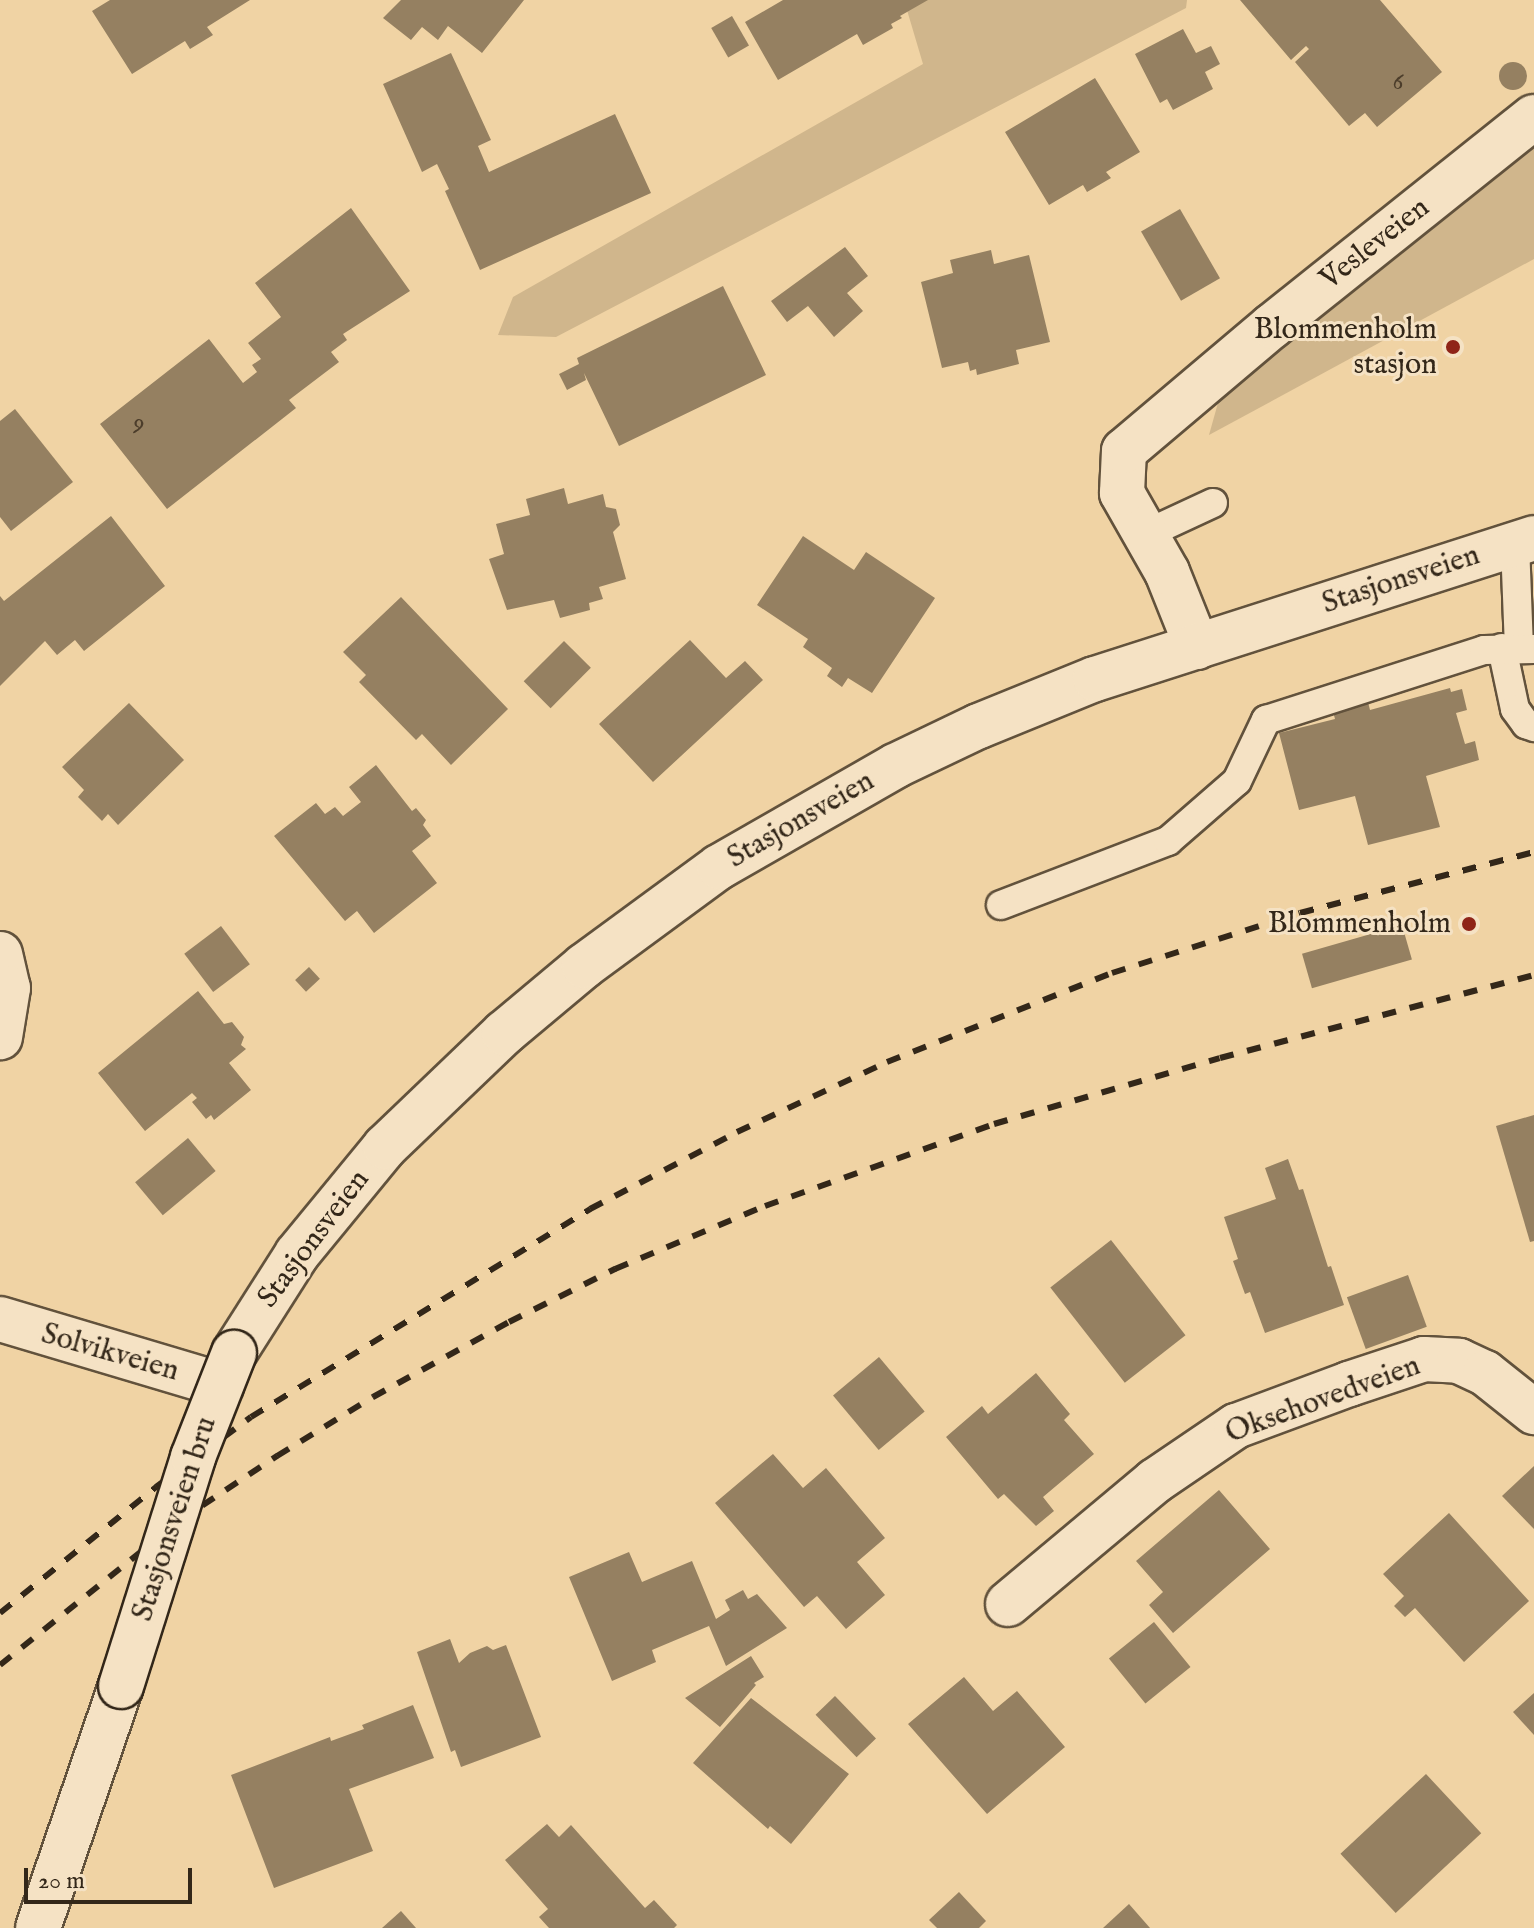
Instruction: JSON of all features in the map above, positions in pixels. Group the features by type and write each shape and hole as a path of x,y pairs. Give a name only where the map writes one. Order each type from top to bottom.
{"main road":[{"name":"Vesleveien","path":"1197,647 1167,572 1122,493 1124,451 1272,326 1534,117"},
{"name":"Stasjonsveien","path":"217,1372 297,1254 385,1147 504,1033 637,925 719,867 895,766 979,726 1095,679 1524,541"},
{"path":"0,954 8,988 0,1037"},
{"name":"Solvikveien","path":"0,1319 217,1372"},
{"name":"Oksehovedveien","path":"1008,1604 1155,1481 1236,1426 1349,1384 1424,1359 1459,1361 1485,1373 1534,1412"},
{"name":"Stasjonsveien bru","path":"38,1928 121,1686 217,1372"}],"lane":[{"path":"1144,535 1213,503"},
{"path":"1524,541 1515,709 1526,724 1534,727"},
{"path":"1001,905 1168,841 1237,781 1266,720 1470,654 1518,648"}],"shaded area":[{"path":"904,0 1187,0 1186,8 556,337 498,335 513,297 923,64"},
{"path":"1534,131 1534,259 1209,435 1230,360"}],"building":[{"path":"110,0 250,0 207,27 213,35 190,49 185,41 132,74 92,11"},
{"path":"401,0 524,0 482,53 448,26 438,40 422,27 411,40 383,18"},
{"path":"783,0 928,0 900,16 902,18 891,24 893,28 863,45 857,34 778,80 745,22"},
{"path":"1240,0 1380,0 1442,72 1377,127 1365,113 1349,126 1295,62 1309,49 1306,46 1291,60"},
{"path":"732,16 749,45 728,57 711,28"},
{"path":"1183,29 1196,53 1211,46 1220,64 1205,72 1213,89 1173,110 1167,99 1160,103 1135,54"},
{"path":"451,53 491,140 478,146 489,172 615,114 651,193 480,270 445,191 449,189 437,164 422,172 383,84"},
{"path":"1513,62 1523,66 1527,76 1523,86 1513,90 1503,86 1499,76 1503,66"},
{"path":"1095,78 1140,152 1106,172 1111,178 1087,192 1083,185 1049,205 1005,132"},
{"path":"351,208 410,291 343,334 347,340 331,352 339,362 289,400 296,408 167,509 100,424 209,339 243,383 257,372 252,365 261,359 248,343 281,317 255,283"},
{"path":"1180,209 1220,278 1181,301 1141,232"},
{"path":"845,247 868,276 847,293 863,311 834,337 808,306 787,322 771,301"},
{"path":"991,250 994,264 1029,255 1050,342 1016,350 1019,364 977,375 976,369 970,371 968,362 942,368 921,282 953,273 950,260"},
{"path":"723,286 766,375 619,446 584,373 586,380 567,390 559,374 579,364 577,358"},
{"path":"15,409 73,482 11,531 0,517 0,421"},
{"path":"564,488 568,504 603,494 606,507 616,509 620,525 613,532 626,579 599,587 603,599 589,603 590,610 560,618 554,600 507,610 489,559 504,554 496,524 530,515 526,499"},
{"path":"111,516 165,586 84,651 75,640 57,655 45,641 0,686 0,596 4,601"},
{"path":"803,536 854,570 866,552 935,598 872,693 848,678 842,687 827,676 832,668 803,647 808,639 757,605"},
{"path":"401,597 508,709 451,765 422,734 416,740 359,682 366,675 343,652"},
{"path":"690,640 726,678 745,661 763,680 653,782 599,724"},
{"path":"564,641 591,668 551,708 524,681"},
{"name":"Blommenholm","path":"1450,688 1451,692 1462,689 1467,710 1456,713 1465,744 1475,741 1479,760 1426,776 1440,827 1368,845 1355,796 1299,810 1279,733 1335,719 1330,700 1365,690 1370,710"},
{"path":"129,703 184,760 118,825 108,814 102,821 78,797 84,790 62,767"},
{"path":"376,765 412,811 416,808 426,820 423,825 431,836 412,851 437,883 374,933 357,911 345,921 274,836 316,803 325,814 335,807 343,816 361,802 349,787"},
{"path":"1402,925 1412,960 1312,988 1302,954"},
{"path":"221,926 250,964 213,992 184,954"},
{"path":"309,967 320,979 306,992 295,980"},
{"path":"198,991 224,1024 232,1022 244,1037 241,1045 246,1049 229,1063 251,1090 214,1120 211,1115 206,1119 192,1102 197,1098 192,1093 145,1131 98,1073"},
{"path":"1534,1115 1534,1241 1530,1242 1496,1126"},
{"path":"188,1138 216,1171 163,1215 135,1182"},
{"path":"1288,1159 1299,1190 1303,1189 1328,1267 1331,1266 1344,1305 1265,1333 1250,1292 1245,1294 1233,1261 1238,1259 1224,1217 1276,1199 1265,1168"},
{"path":"1111,1240 1185,1335 1125,1383 1050,1287"},
{"path":"1408,1275 1427,1327 1366,1349 1347,1297"},
{"path":"879,1357 925,1411 879,1450 833,1396"},
{"path":"1036,1373 1070,1414 1064,1420 1094,1454 1043,1497 1054,1511 1036,1526 1004,1494 998,1499 946,1437 982,1406 988,1414"},
{"path":"773,1454 803,1488 826,1468 885,1538 857,1562 885,1595 846,1629 817,1596 804,1607 715,1503"},
{"path":"1534,1466 1534,1529 1502,1496"},
{"path":"1219,1490 1270,1549 1173,1633 1149,1605 1163,1592 1136,1561"},
{"path":"1449,1513 1529,1601 1464,1662 1415,1608 1405,1617 1394,1606 1404,1596 1383,1574"},
{"path":"629,1552 642,1582 692,1561 716,1619 730,1610 725,1600 743,1590 748,1599 757,1594 787,1628 726,1666 709,1626 652,1650 656,1662 612,1681 569,1577"},
{"path":"1154,1622 1191,1667 1145,1704 1109,1659"},
{"path":"450,1639 459,1663 470,1653 487,1646 493,1650 506,1645 541,1737 461,1767 455,1750 451,1752 417,1652"},
{"path":"751,1656 764,1677 754,1683 756,1685 720,1727 685,1698"},
{"path":"964,1677 993,1711 1017,1691 1065,1747 987,1814 908,1724"},
{"path":"1534,1693 1534,1735 1513,1712"},
{"path":"835,1696 876,1738 857,1757 816,1715"},
{"path":"751,1698 849,1774 791,1844 770,1826 768,1829 693,1763"},
{"path":"413,1705 434,1758 349,1789 373,1851 274,1888 231,1775 330,1737 331,1741 364,1729 362,1725"},
{"path":"1426,1774 1481,1833 1396,1913 1340,1854"},
{"path":"547,1824 559,1837 571,1825 645,1908 654,1900 677,1925 674,1928 549,1928 539,1917 548,1909 505,1860"},
{"path":"959,1892 986,1921 979,1928 937,1928 929,1920"},
{"path":"1129,1904 1150,1928 1103,1928"},
{"path":"401,1911 416,1928 382,1928"}],"railway":[{"path":"0,1613 156,1487 251,1417 590,1209 737,1132 887,1062 1112,973 1300,913 1534,852"},
{"path":"0,1665 179,1521 277,1456 373,1397 509,1322 615,1269 765,1206 994,1124 1220,1058 1534,975"}],"place":[{"name":"Blommenholm stasjon","path":"1453,347"},
{"name":"Blommenholm","path":"1469,924"}]}
